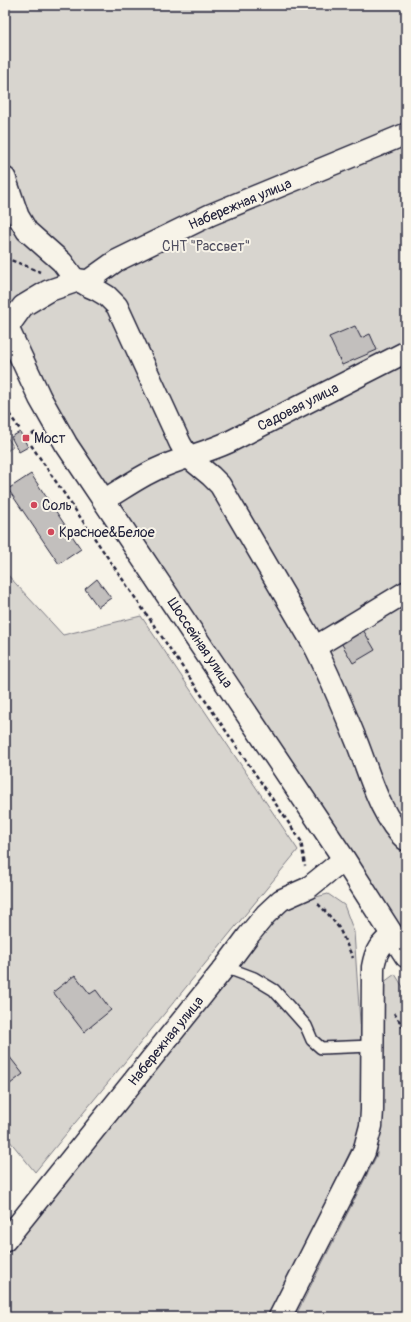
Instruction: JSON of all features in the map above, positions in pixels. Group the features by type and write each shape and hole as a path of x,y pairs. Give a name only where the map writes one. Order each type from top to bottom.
{"street":[{"name":"Набережная улица","path":"6,327 23,306 48,291 71,283 88,281 116,261 210,215 406,134"},
{"path":"5,178 18,216 27,231 62,262 73,277 71,283 107,296 117,306 180,443 188,457 220,485 315,647 328,672 380,800 393,826 406,840"},
{"name":"Шоссейная улица","path":"6,327 43,404 66,444 344,859 406,956"},
{"name":"Садовая улица","path":"104,500 155,470 229,442 406,352"},
{"path":"315,647 406,592"},
{"name":"Набережная улица","path":"5,1241 266,914 281,900 308,888 344,859"},
{"path":"280,1317 364,1152 368,1140 372,1110 373,973 375,956 378,948 392,935"}],"lane":[{"path":"225,967 254,978 274,990 306,1026 312,1040 321,1048 372,1046"}],"path":[{"path":"5,258 24,265 53,279 71,283"},
{"path":"5,408 21,431"},
{"path":"31,445 301,841 308,888"}],"green space":[{"name":"СНТ \"Рассвет\"","path":"5,5 406,5 406,944 48,399 5,306"},
{"path":"5,434 13,446 5,453"},
{"path":"5,572 63,635 141,616 298,850 35,1172 5,1135"},
{"path":"328,894 344,905 354,932 364,1081 359,1133 288,1282 269,1317 5,1317 5,1254 271,925 292,903"},
{"path":"395,974 406,992 406,1317 295,1317 377,1155 380,985"}],"building":[{"path":"355,326 361,338 370,334 377,350 342,365 329,337"},
{"path":"20,432 28,447 19,452 11,437"},
{"path":"31,474 81,549 59,564 8,489"},
{"path":"97,579 111,598 98,607 85,589"},
{"path":"362,628 375,650 353,663 340,641"},
{"path":"75,975 90,994 96,990 111,1010 84,1032 53,992"},
{"path":"5,1051 23,1074 5,1088"}],"place":[{"name":"Мост","path":"26,438"},
{"name":"Соль","path":"34,505"},
{"name":"Красное&Белое","path":"51,532"}]}
